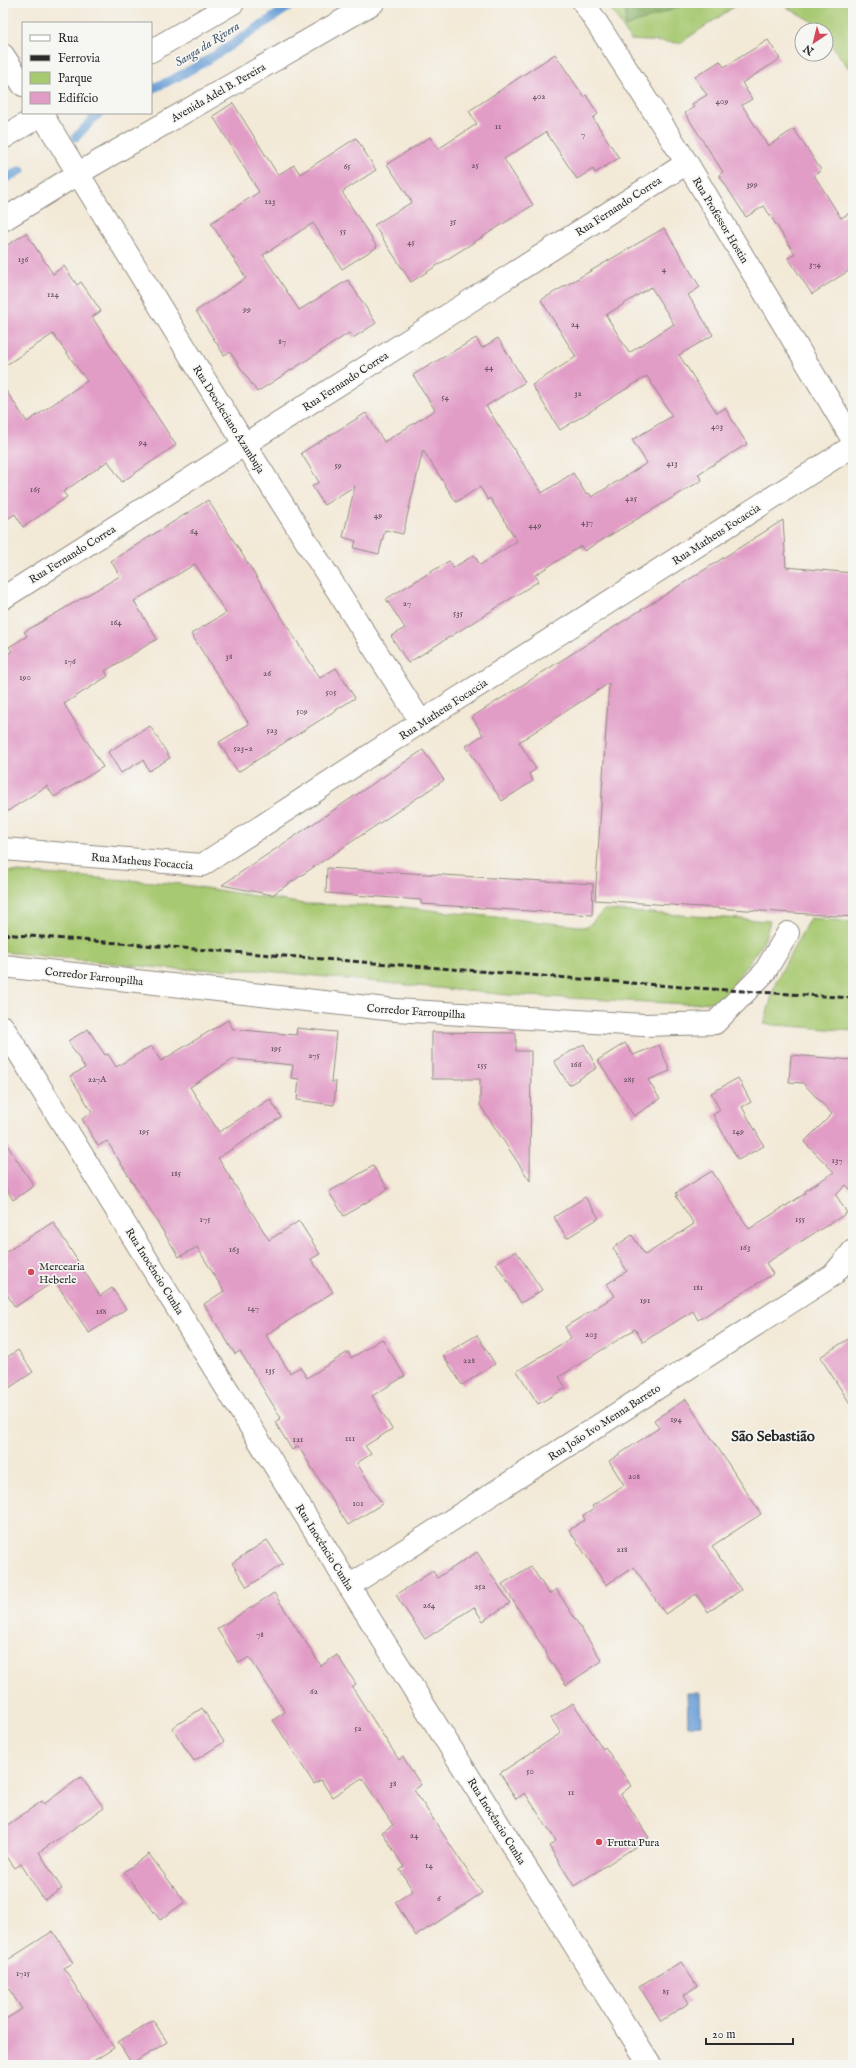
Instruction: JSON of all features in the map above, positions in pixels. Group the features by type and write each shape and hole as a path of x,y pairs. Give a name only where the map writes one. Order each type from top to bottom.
{"street":[{"path":"152,50 233,3"},
{"name":"Avenida Adel B. Pereira","path":"3,220 79,173 373,3"},
{"name":"Rua Professor Hostin","path":"584,3 687,163 853,440"},
{"path":"3,55 22,84"},
{"path":"3,138 40,114"},
{"name":"Rua Deocleciano Azambuja","path":"43,114 245,445 421,722"},
{"name":"Rua Fernando Correa","path":"3,598 687,163"},
{"name":"Rua Matheus Focaccia","path":"3,849 202,866 421,722 853,446"},
{"name":"Corredor Farroupilha","path":"3,966 395,1010 643,1025 714,1023 764,973 788,933"},
{"name":"Rua Inocêncio Cunha","path":"3,1026 10,1050 650,2065"},
{"name":"Rua João Ivo Menna Barreto","path":"348,1586 833,1275 853,1251"}],"green space":[{"path":"607,3 740,3 680,43 631,40"},
{"path":"626,3 689,3 625,27"},
{"path":"779,3 853,3 853,70 848,67 834,49 834,22 813,22"},
{"path":"3,871 180,884 304,904 394,906 587,927 604,910 770,921 764,941 721,1001 686,1004 508,995 256,970 172,969 3,952"},
{"path":"810,918 853,922 853,1031 764,1024 776,981"}],"water":[{"path":"687,1693 700,1693 701,1725 688,1726"}],"building":[{"path":"768,40 780,59 742,83 752,99 742,105 768,146 794,129 821,170 814,175 841,218 853,211 853,268 812,294 788,258 795,254 764,206 746,217 719,175 723,172 685,113 694,107 692,104 707,95 695,77 720,61 724,67"},
{"path":"555,54 584,97 586,95 598,114 593,118 619,158 595,173 593,169 577,179 546,132 504,159 533,205 411,282 374,225 412,202 387,164 430,137 438,149 477,124 469,111"},
{"path":"233,103 278,175 294,165 300,174 356,138 376,170 342,192 377,247 342,269 313,223 263,255 299,310 348,280 376,323 353,338 349,333 257,392 230,352 224,355 196,311 246,278 211,223 259,192 213,116"},
{"path":"664,228 700,287 688,295 713,335 679,355 717,413 725,408 747,444 698,474 702,480 584,551 581,546 535,575 539,581 408,663 391,636 405,628 386,599 449,561 453,568 474,555 480,565 517,541 490,498 488,500 480,487 456,502 423,450 403,534 385,530 379,554 354,548 356,541 343,537 355,486 324,505 312,486 319,482 301,453 366,413 384,442 435,410 413,375 476,338 482,348 498,338 525,382 486,406 542,493 573,473 586,494 589,493 592,497 647,463 632,440 672,416 647,376 560,430 532,385 576,357 541,300","holes":["651,287 674,324 629,353 606,315"]},
{"path":"26,233 53,274 64,266 77,285 81,282 101,311 92,317 176,445 122,482 108,461 63,492 67,497 23,527 15,514 3,522 3,386 27,422 87,381 53,334 3,367 3,248"},
{"path":"208,500 320,678 336,668 355,698 238,772 219,742 249,724 191,634 226,613 195,564 134,601 157,639 105,671 108,676 64,704 103,767 54,797 47,786 3,814 3,657 12,651 9,647 27,636 24,632 120,576 111,561"},
{"path":"783,520 786,567 853,573 853,917 595,900 609,683 519,742 536,769 529,774 533,781 502,801 466,746 483,735 472,717"},
{"path":"150,726 170,758 149,771 143,760 121,773 108,752"},
{"path":"423,750 444,780 272,895 222,885"},
{"path":"327,868 593,884 592,915 421,904 421,900 326,893"},
{"path":"228,1020 233,1029 296,1035 297,1028 336,1032 331,1082 336,1082 334,1105 297,1100 299,1079 291,1078 293,1065 234,1059 190,1087 219,1132 270,1099 281,1117 218,1158 269,1240 299,1221 320,1254 311,1259 333,1292 266,1335 290,1373 300,1367 307,1378 348,1352 351,1358 382,1339 405,1376 372,1396 392,1429 365,1446 371,1454 357,1463 382,1504 348,1525 298,1446 292,1450 275,1422 281,1418 240,1351 235,1354 204,1304 224,1291 197,1247 179,1257 107,1141 98,1146 82,1119 92,1112 70,1076 85,1068 68,1041 88,1029 105,1055 108,1054 116,1067 151,1046 161,1061"},
{"path":"432,1032 516,1033 516,1051 531,1051 530,1181 480,1105 480,1079 432,1079"},
{"path":"625,1043 633,1055 659,1045 670,1071 648,1080 660,1099 634,1116 598,1060"},
{"path":"584,1044 597,1068 569,1085 554,1061"},
{"path":"791,1055 853,1060 853,1192 846,1185 836,1195 847,1213 766,1263 773,1274 698,1320 693,1311 643,1342 635,1329 559,1377 566,1388 538,1404 517,1371 571,1338 565,1327 615,1296 607,1284 627,1271 613,1248 632,1235 645,1255 694,1224 676,1196 678,1195 676,1193 712,1171 749,1229 806,1193 805,1191 834,1172 804,1142 832,1114 803,1083 789,1082"},
{"path":"738,1078 751,1102 742,1107 764,1146 738,1160 713,1115 720,1110 711,1093"},
{"path":"3,1139 34,1186 13,1200 3,1184"},
{"path":"373,1166 388,1189 344,1216 329,1192"},
{"path":"585,1197 599,1218 567,1238 554,1217"},
{"path":"53,1222 100,1296 112,1288 126,1309 89,1333 55,1281 15,1307 3,1288 3,1254"},
{"path":"516,1251 542,1290 521,1303 496,1263"},
{"path":"477,1335 495,1364 462,1385 443,1355"},
{"path":"853,1336 853,1408 820,1357"},
{"path":"18,1350 33,1372 3,1392 3,1360"},
{"path":"686,1399 761,1514 712,1546 741,1590 708,1612 696,1594 665,1614 634,1567 606,1585 569,1530 585,1520 583,1516 594,1509 592,1506 624,1485 609,1461 659,1428 654,1420"},
{"path":"267,1540 283,1564 247,1587 232,1563"},
{"path":"477,1552 510,1603 483,1621 474,1607 425,1639 396,1595 433,1571 437,1578"},
{"path":"531,1566 549,1594 556,1589 602,1661 566,1685 502,1584"},
{"path":"274,1593 321,1666 337,1655 356,1684 352,1687 399,1760 403,1757 421,1785 414,1790 482,1893 416,1936 395,1902 413,1891 400,1870 404,1867 382,1832 393,1825 362,1778 332,1797 321,1780 314,1784 273,1720 285,1712 249,1657 239,1663 217,1629"},
{"path":"573,1703 603,1749 605,1747 631,1786 621,1794 649,1838 574,1886 549,1846 556,1841 525,1793 516,1799 500,1773 561,1733 551,1718"},
{"path":"202,1708 224,1742 194,1761 172,1728"},
{"path":"81,1777 104,1808 39,1852 62,1889 44,1900 21,1864 15,1868 3,1851 3,1828 42,1801 44,1804"},
{"path":"149,1854 185,1902 160,1920 124,1872"},
{"path":"53,1931 73,1963 64,1968 114,2048 87,2065 3,2065 3,2021 22,2009 3,1980 3,1963"},
{"path":"681,1962 697,1986 684,1995 689,2003 661,2021 639,1986"},
{"path":"153,2020 167,2042 132,2064 118,2042"}],"waterway":[{"name":"Sanga da Rivera","path":"152,89 170,81 207,60 295,3"},
{"name":"Sanga da Rivera","path":"76,137 98,114"},
{"name":"Sanga da Rivera","path":"3,180 21,170"}],"railway":[{"path":"3,934 696,988 853,998"}],"place":[{"name":"Mercearia Heberle","path":"31,1272"},
{"name":"Frutta Pura","path":"599,1842"}],"district":[{"name":"São Sebastião","path":"773,1436"}]}
